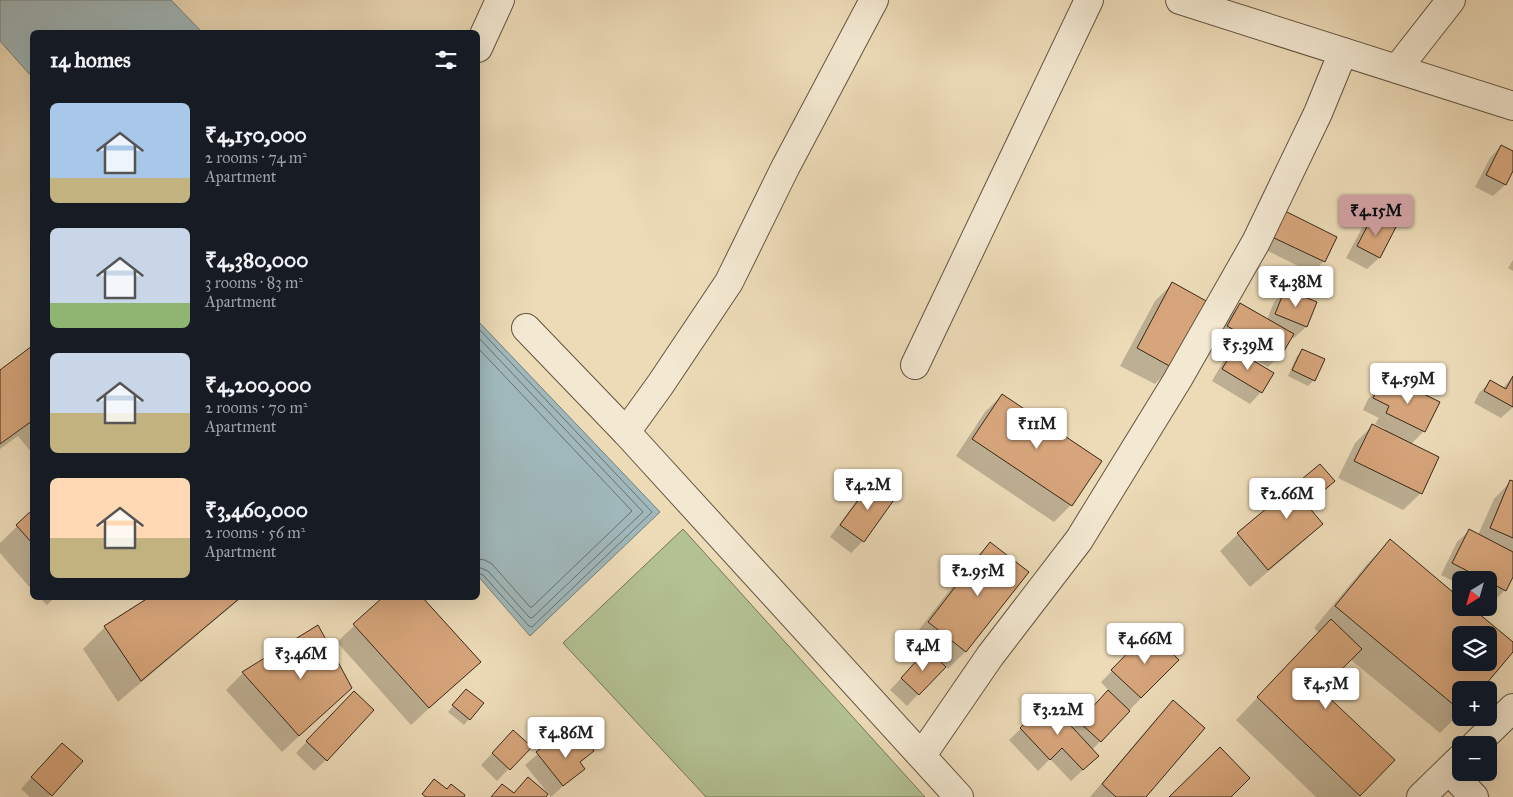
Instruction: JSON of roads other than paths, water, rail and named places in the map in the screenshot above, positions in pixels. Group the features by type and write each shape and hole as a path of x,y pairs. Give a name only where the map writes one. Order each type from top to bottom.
{"street":[{"path":"480,44 500,0"},
{"path":"626,432 660,386 729,282 785,168 874,0"},
{"path":"915,365 1089,0"},
{"path":"1180,0 1513,106"},
{"path":"1397,69 1451,0"},
{"path":"922,755 990,656 1079,540 1178,379 1256,242 1318,112 1343,52"},
{"path":"526,328 626,432 959,797"},
{"path":"1484,736 1513,708"},
{"path":"1420,797 1452,767"},
{"path":"1459,781 1474,797"}],"water":[{"path":"0,0 171,0 200,30 30,30 30,75 0,41"},
{"path":"480,323 660,512 530,636 480,578"}]}
